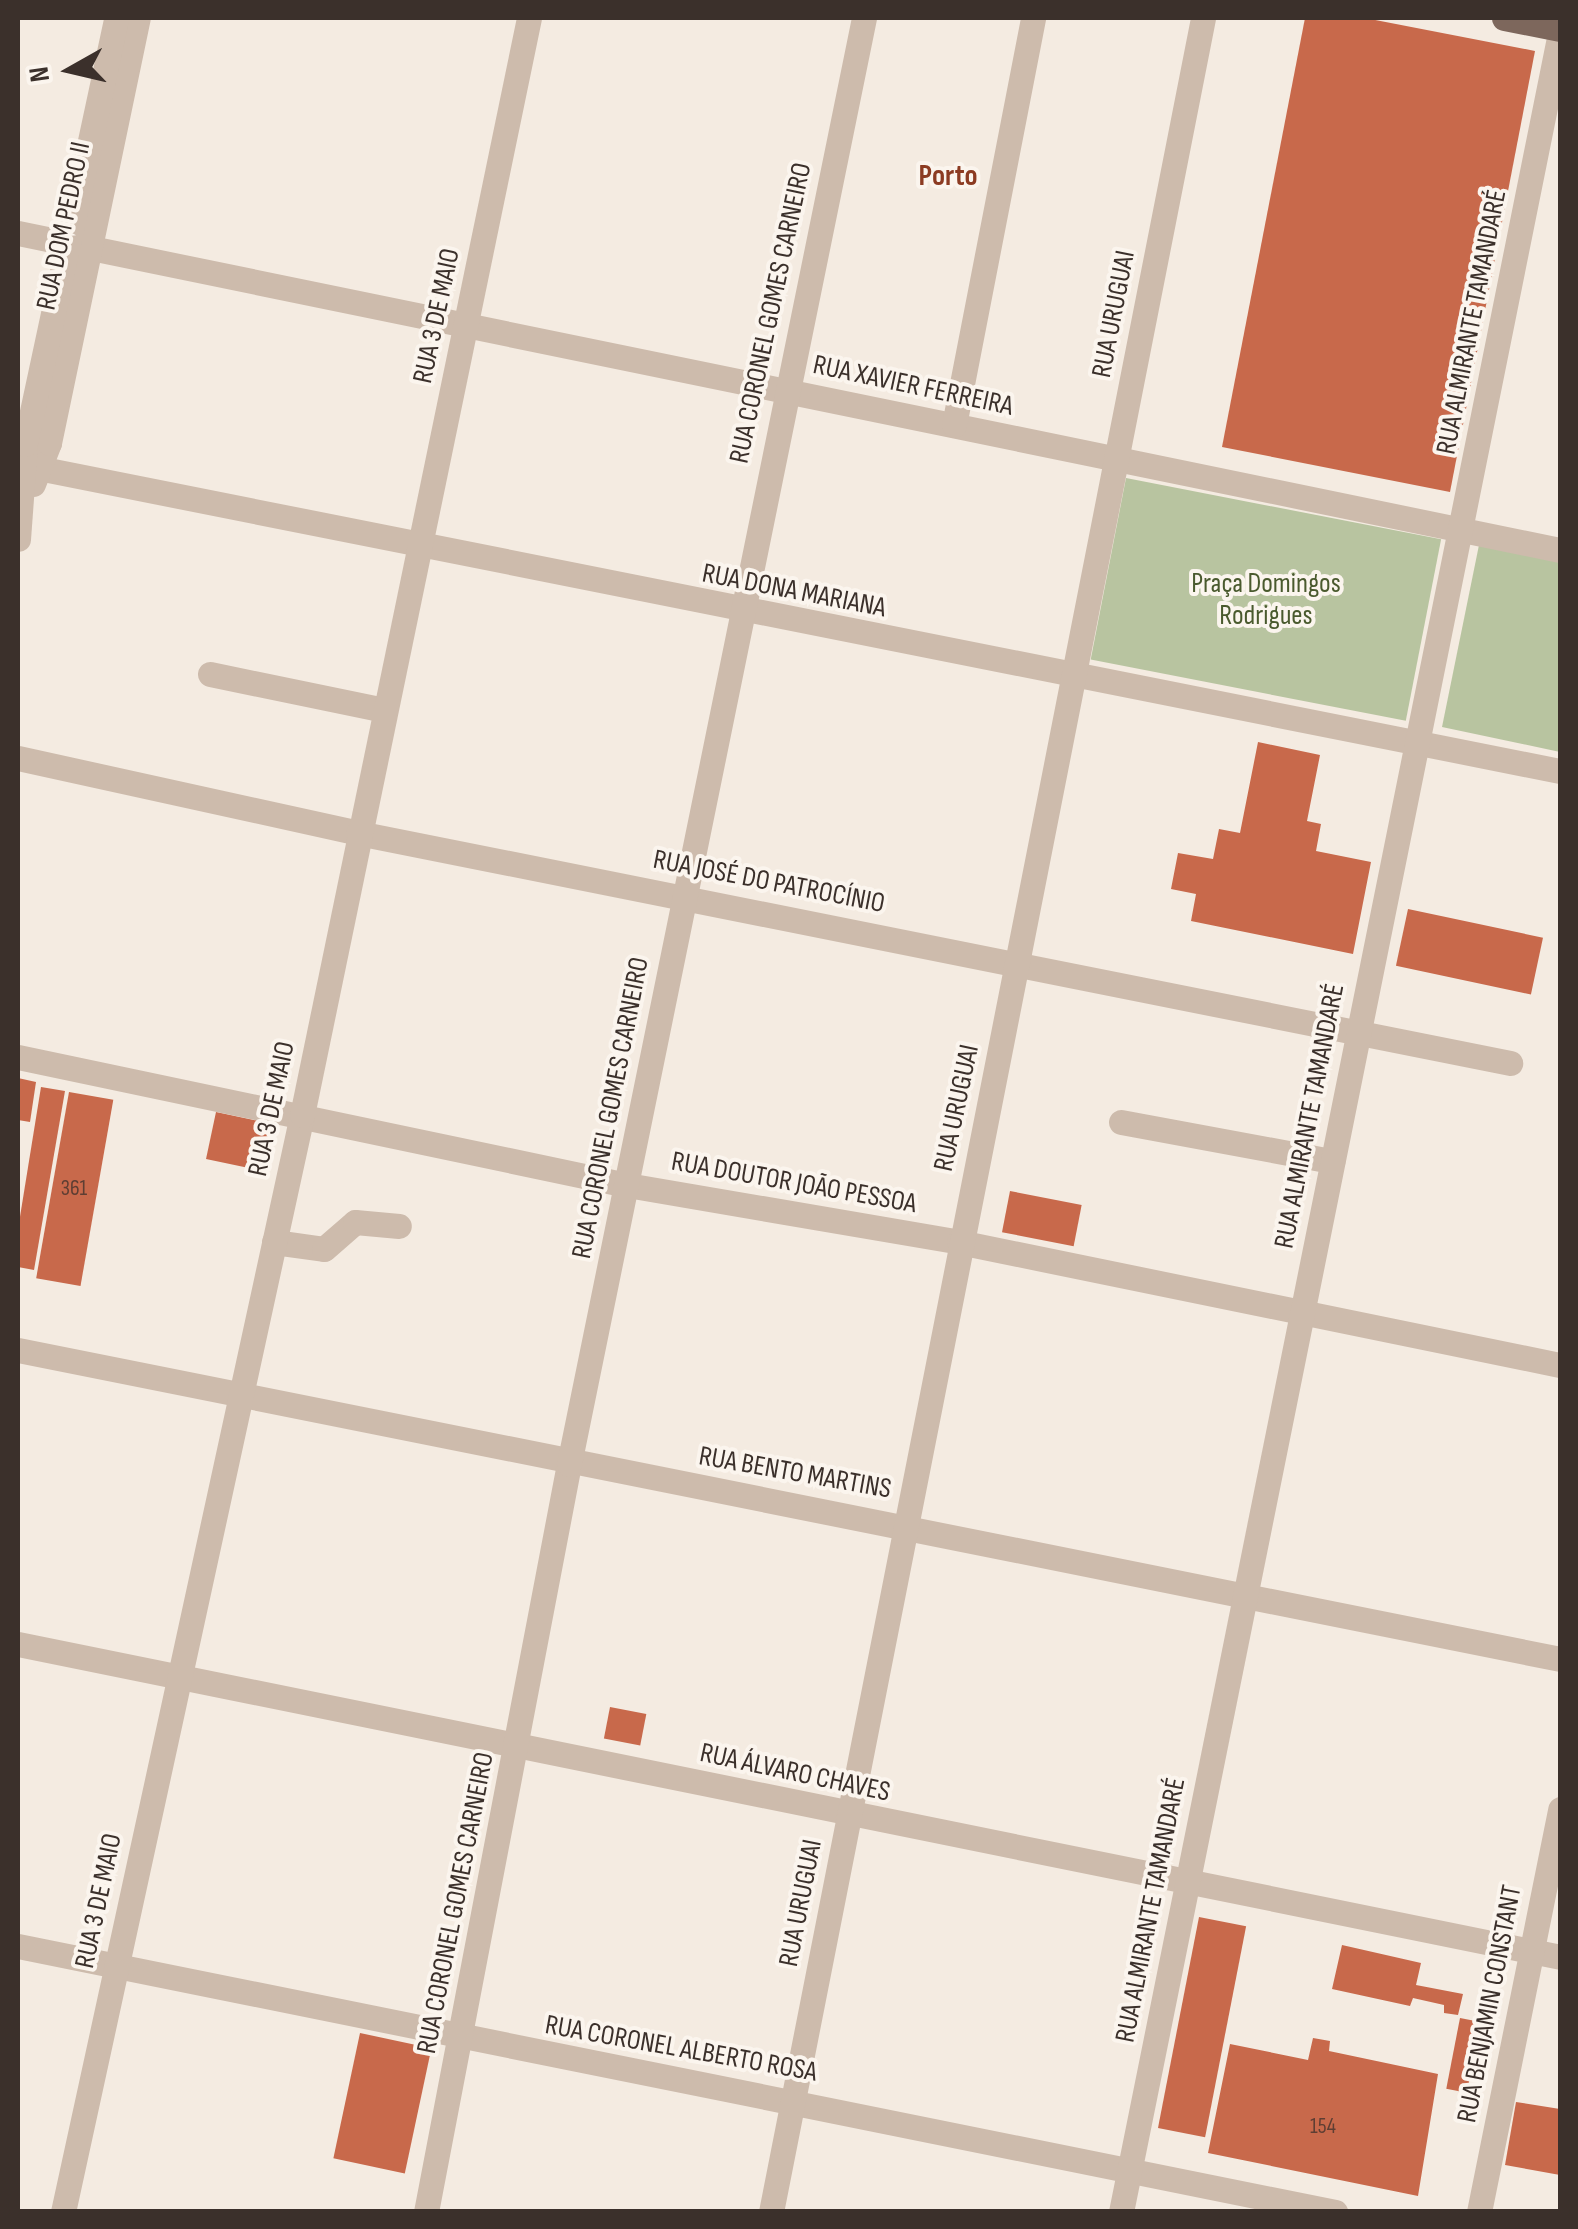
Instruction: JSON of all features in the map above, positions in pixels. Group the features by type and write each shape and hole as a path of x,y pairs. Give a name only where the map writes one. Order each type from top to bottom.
{"main road":[{"path":"1504,18 1560,31"}],"street":[{"name":"RUA DOM PEDRO II","path":"79,245 116,18"},
{"name":"RUA DOM PEDRO II","path":"18,539 27,466 138,18"},
{"name":"RUA 3 DE MAIO","path":"63,2212 302,1114 529,18"},
{"name":"RUA CORONEL GOMES CARNEIRO","path":"426,2212 519,1744 569,1464 785,390 864,18"},
{"path":"954,425 1034,18"},
{"name":"RUA URUGUAI","path":"771,2212 910,1524 959,1242 1019,963 1202,18"},
{"name":"RUA ALMIRANTE TAMANDARÉ","path":"1121,2212 1560,31"},
{"name":"RUA XAVIER FERREIRA","path":"18,233 1560,550"},
{"name":"RUA DONA MARIANA","path":"27,466 419,541 741,613 1560,772"},
{"path":"210,674 384,710"},
{"name":"RUA JOSÉ DO PATROCÍNIO","path":"18,758 358,833 684,894 1510,1063"},
{"name":"RUA DOUTOR JOÃO PESSOA","path":"18,1057 627,1184 959,1242 1560,1365"},
{"path":"1121,1122 1332,1161"},
{"path":"274,1242 324,1249 355,1222 398,1226"},
{"name":"RUA BENTO MARTINS","path":"18,1350 240,1399 569,1464 910,1524 1560,1659"},
{"name":"RUA ÁLVARO CHAVES","path":"18,1644 519,1744 849,1816 1560,1957"},
{"name":"RUA BENJAMIN CONSTANT","path":"1479,2212 1560,1809"},
{"name":"RUA CORONEL ALBERTO ROSA","path":"18,1946 459,2040 793,2099 1335,2212"}],"green space":[{"name":"Praça Domingos Rodrigues","path":"1126,478 1441,539 1406,721 1091,660"},
{"path":"1479,545 1560,562 1560,752 1442,727"}],"building":[{"path":"1305,18 1365,18 1535,51 1450,492 1222,447"},
{"path":"1258,742 1320,755 1307,821 1321,824 1316,851 1371,862 1353,954 1191,921 1196,894 1171,889 1178,853 1213,859 1219,829 1240,833"},
{"path":"1408,909 1543,938 1531,994 1396,966"},
{"path":"18,1078 36,1082 30,1122 18,1120"},
{"path":"41,1087 65,1091 34,1270 18,1267 18,1229"},
{"path":"69,1092 113,1100 80,1286 36,1278"},
{"path":"216,1112 273,1124 263,1171 206,1159"},
{"path":"1010,1191 1082,1205 1074,1246 1002,1232"},
{"path":"610,1707 646,1714 640,1745 604,1738"},
{"path":"1199,1917 1246,1926 1205,2137 1158,2128"},
{"path":"1342,1945 1421,1963 1416,1985 1463,1994 1458,2015 1444,2013 1444,2005 1413,1998 1410,2006 1332,1989"},
{"path":"1460,2018 1481,2022 1467,2093 1446,2089"},
{"path":"360,2033 431,2048 405,2173 333,2158"},
{"path":"1313,2038 1330,2041 1329,2051 1438,2074 1418,2196 1208,2153 1230,2044 1308,2060"},
{"path":"1516,2102 1560,2109 1560,2175 1505,2165"}],"district":[{"name":"Porto","path":"948,176"}]}
